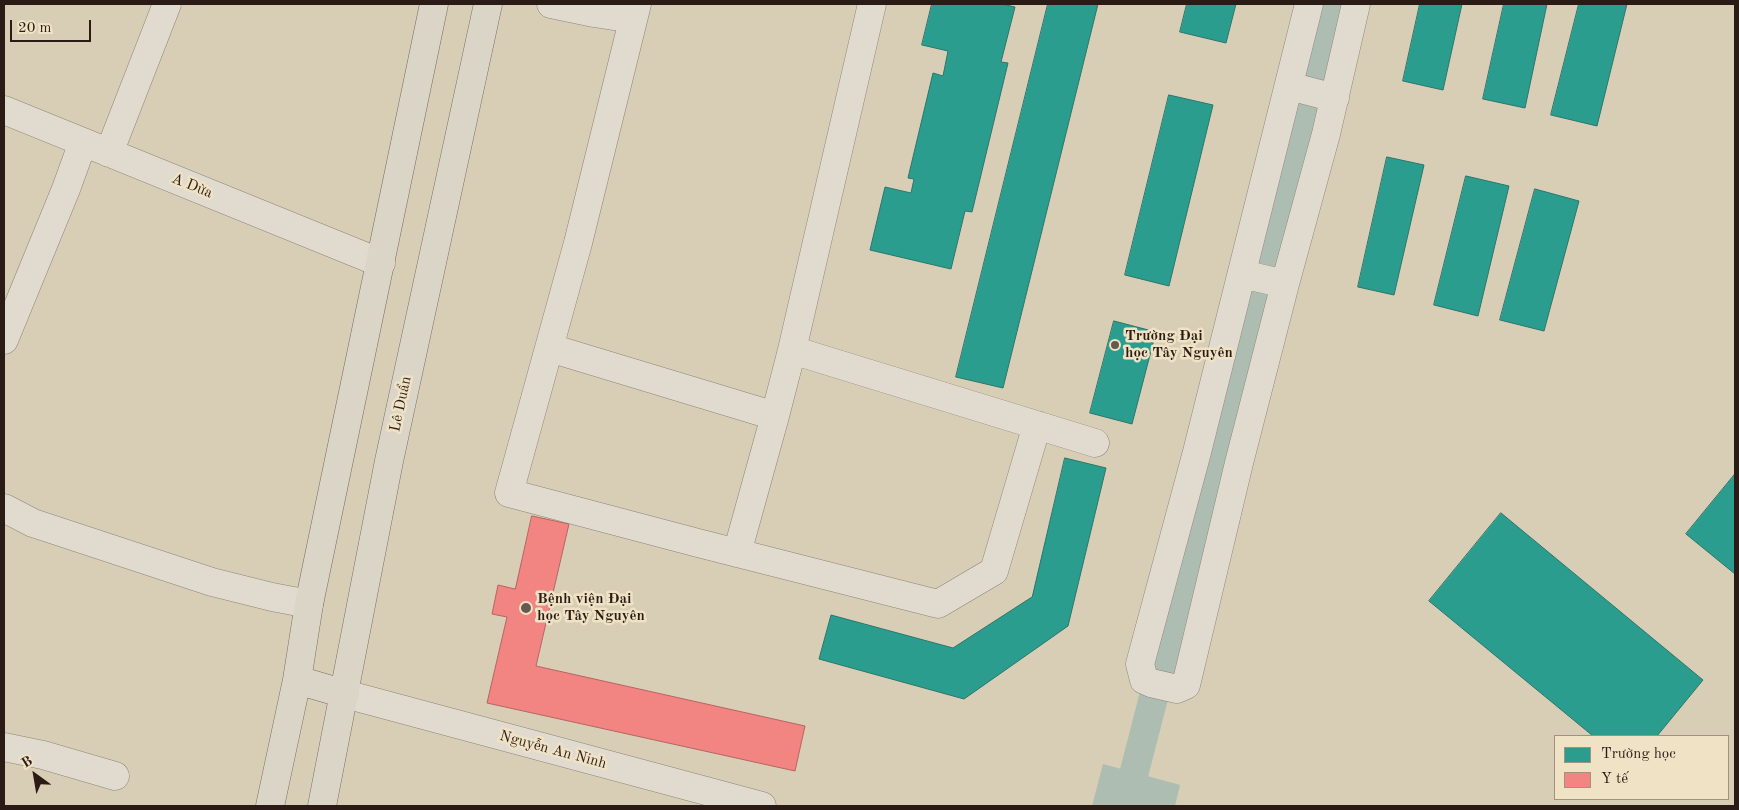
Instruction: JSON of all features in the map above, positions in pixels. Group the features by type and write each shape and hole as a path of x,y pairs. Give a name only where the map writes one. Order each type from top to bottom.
{"main road":[{"path":"270,806 297,680 309,604 434,4"},
{"name":"Lê Duẩn","path":"322,806 389,461 488,4"},
{"path":"297,680 345,694"}],"street":[{"path":"110,153 167,4"},
{"path":"551,4 594,13 635,11 550,348 509,493 938,604 994,571 1036,425"},
{"path":"737,553 792,350 872,4"},
{"path":"1309,4 1264,280 1219,458 1186,685 1177,689 1144,680 1140,664 1219,458 1264,280 1331,97 1356,4"},
{"path":"1294,87 1331,97"},
{"name":"A Dừa","path":"4,110 381,263"},
{"path":"4,340 66,190 83,142"},
{"path":"550,348 775,416"},
{"path":"792,350 1095,443"},
{"path":"6,515 212,582 309,604"},
{"name":"Nguyễn An Ninh","path":"345,694 762,806"},
{"path":"4,747 43,755 115,776"}],"shaded area":[{"path":"1103,764 1180,785 1175,806 1092,806"}],"building: Trường học":[{"path":"932,4 1002,4 1015,7 1001,62 1008,63 972,212 965,211 951,269 870,250 885,187 911,193 914,179 908,178 933,73 943,76 948,51 922,45"},
{"path":"1048,4 1098,4 1003,388 956,377"},
{"path":"1187,4 1236,4 1226,43 1180,32"},
{"path":"1420,4 1462,4 1443,90 1403,81"},
{"path":"1504,4 1547,4 1525,108 1483,99"},
{"path":"1579,4 1627,4 1597,126 1551,115"},
{"path":"1169,95 1213,105 1169,286 1125,275"},
{"path":"1387,157 1424,165 1394,295 1358,287"},
{"path":"1466,176 1509,186 1478,316 1434,305"},
{"path":"1535,189 1579,201 1544,331 1500,320"},
{"path":"1114,321 1156,332 1132,424 1090,413"},
{"path":"1065,458 1106,468 1068,626 964,699 819,659 831,615 953,648 1032,597"},
{"path":"1735,474 1735,574 1686,534"},
{"path":"1501,513 1703,680 1658,735 1592,735 1429,601"}],"building: Y tế":[{"path":"532,516 569,524 536,666 805,726 795,771 487,703 507,617 492,614 498,585 515,589"}],"waterway":[{"path":"1134,773 1333,4"}],"place":[{"name":"Trường Đại học Tây Nguyên","path":"1115,345"},
{"name":"Bệnh viện Đại học Tây Nguyên","path":"526,608"}]}
